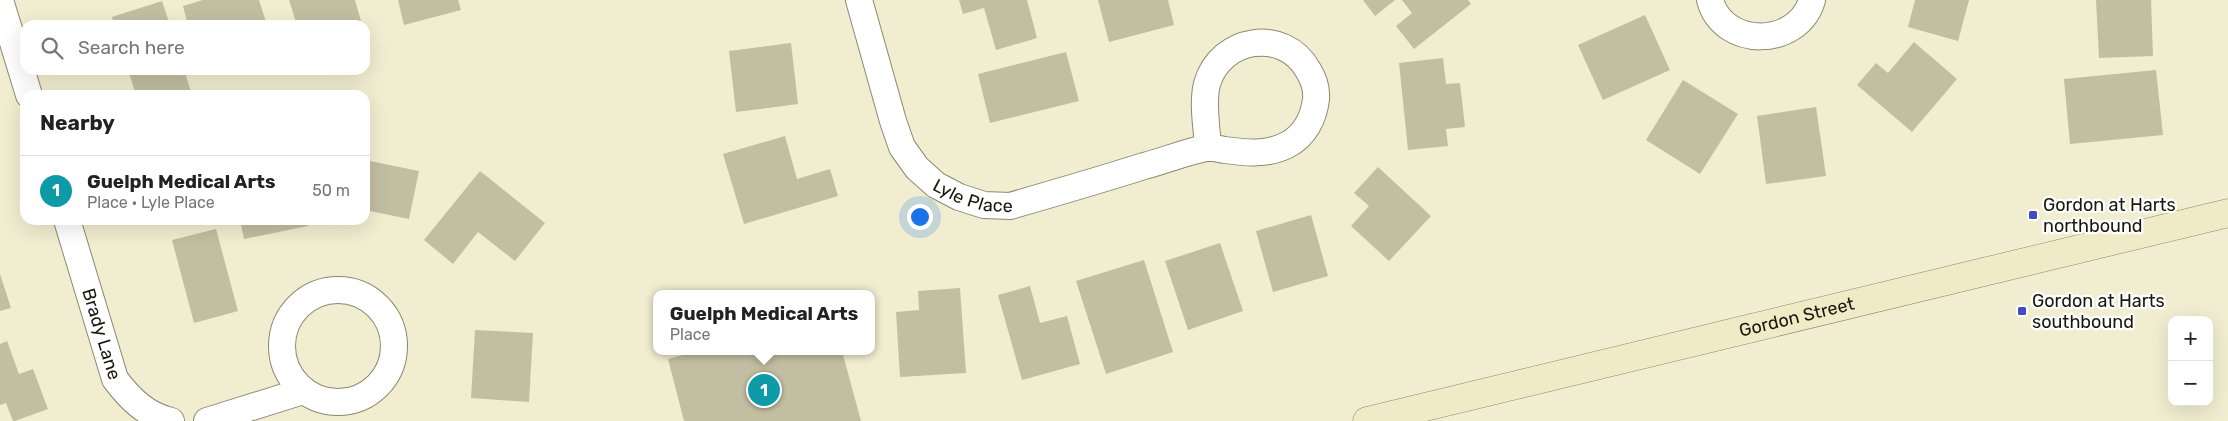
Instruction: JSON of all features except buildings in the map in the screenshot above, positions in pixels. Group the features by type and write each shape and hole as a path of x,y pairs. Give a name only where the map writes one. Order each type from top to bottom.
{"main road":[{"name":"Gordon Street","path":"1367,421 2228,213"}],"street":[{"path":"0,0 20,66"},
{"name":"Lyle Place","path":"859,0 902,148 917,168 936,184 959,198 984,205 1010,206 1208,148 1253,153 1272,151 1289,144 1304,132 1313,115 1316,97 1313,78 1304,62 1291,50 1275,43 1258,41 1240,45 1225,54 1213,68 1206,85 1205,102 1208,148"},
{"path":"1710,0 1722,21 1736,32 1754,37 1772,36 1788,30 1802,18 1812,0"},
{"path":"23,75 27,90"},
{"name":"Brady Lane","path":"69,225 116,379 127,395 147,412 170,421"},
{"path":"207,421 303,392 319,400 337,403 355,401 370,393 384,381 392,365 395,347 392,329 384,313 371,300 353,292 334,290 315,295 299,305 287,321 281,340 283,359 290,377 303,392"}],"place":[{"name":"Gordon at Harts northbound","path":"2033,215"},
{"name":"Gordon at Harts southbound","path":"2022,311"},
{"name":"Guelph Medical Arts","path":"764,390"}]}
